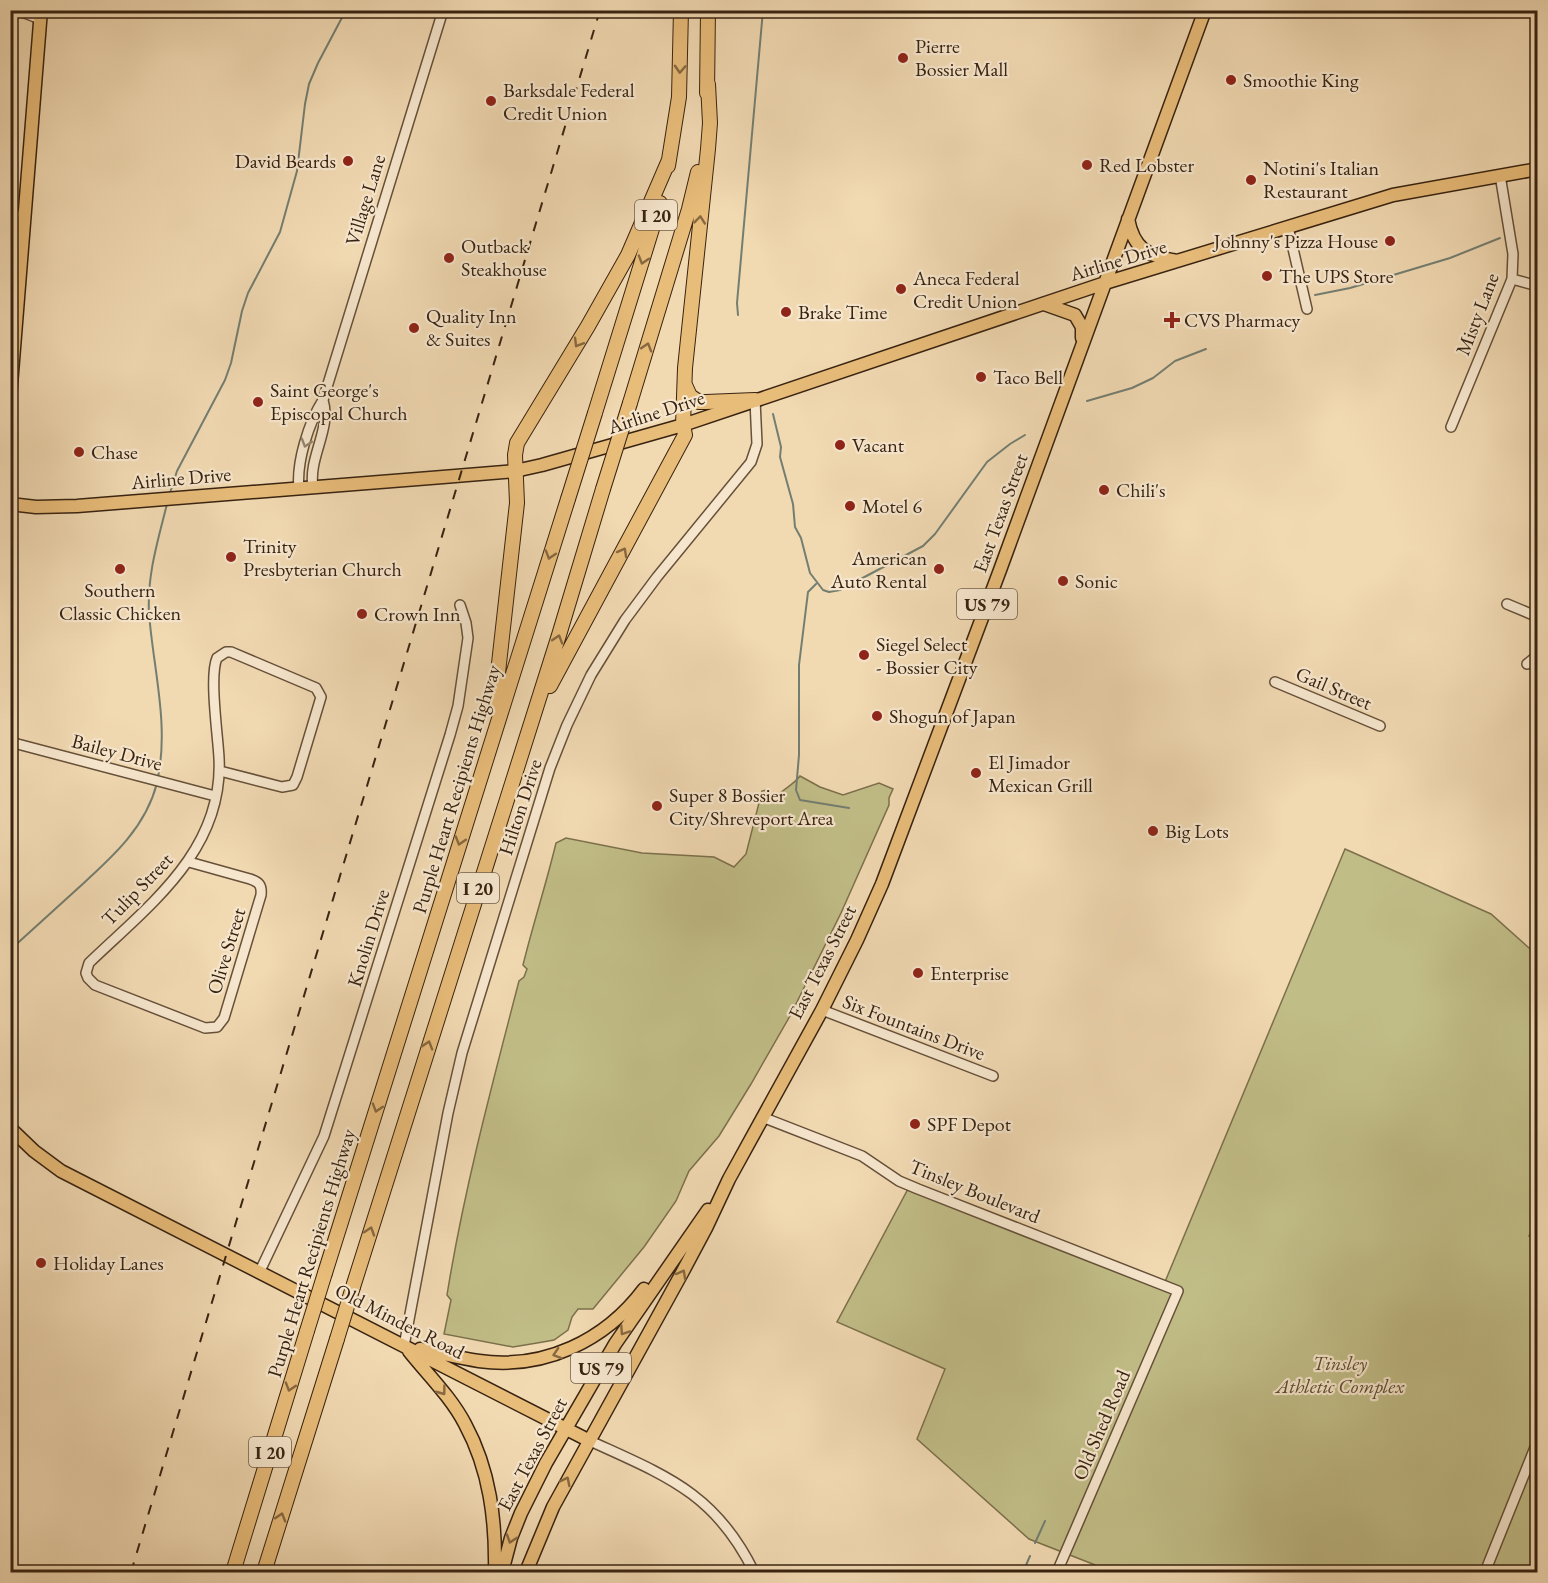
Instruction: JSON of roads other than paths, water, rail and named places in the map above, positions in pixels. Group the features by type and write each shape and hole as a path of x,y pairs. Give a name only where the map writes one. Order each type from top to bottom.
{"highway":[{"name":"Purple Heart Recipients Highway","path":"233,1572 651,235 669,160 679,97 681,10"},
{"name":"I 20","path":"264,1572 521,754 689,209 702,148 708,84 708,10"},
{"path":"521,754 560,667 685,435 683,425 685,368 710,123 708,84"},
{"path":"471,808 496,700 517,503 515,455 517,443 628,255 669,160"},
{"path":"685,368 687,392 693,399 706,402 754,400"}],"main road":[{"name":"East Texas Street","path":"526,1572 553,1507 588,1440 697,1246 729,1179 822,1010 857,940 896,848 1205,10"},
{"path":"10,398 41,15"},
{"name":"Airline Drive","path":"10,504 36,507 77,506 515,471 573,458 683,425 1105,283 1393,195 1538,170"},
{"path":"1128,219 1132,236 1142,250 1178,261"},
{"path":"1043,304 1075,315 1082,327 1083,343"},
{"name":"Old Minden Road","path":"10,1128 34,1151 61,1171 588,1440"},
{"name":"East Texas Street","path":"502,1572 511,1538 532,1488 566,1428 615,1344 729,1179"},
{"path":"404,1346 478,1361 494,1362 531,1360 566,1351 592,1338 625,1311 704,1216"},
{"path":"404,1346 445,1395 465,1424 474,1445 493,1509 495,1572"}],"street":[{"path":"16,10 41,15"},
{"name":"Village Lane","path":"299,489 298,469 314,416 323,400 442,15 441,10"},
{"name":"Misty Lane","path":"1451,427 1512,279 1513,254 1500,175"},
{"path":"10,216 25,216"},
{"path":"1288,227 1307,309"},
{"path":"1512,279 1538,286"},
{"name":"Village Lane","path":"313,488 312,468 326,420 323,400"},
{"name":"Hilton Drive","path":"404,1346 448,1113 462,1053 550,768 591,675 625,620 751,462 758,444 754,400"},
{"path":"1508,603 1538,617"},
{"name":"Knolin Drive","path":"260,1271 324,1136 456,716 468,638 460,604"},
{"name":"Tulip Street","path":"217,1027 205,1028 96,985 86,973 89,963 161,894 189,862 205,830 220,771 214,669 217,658 226,652 234,653 312,685 320,692 319,705 297,777 292,785 282,787 220,771"},
{"path":"1527,664 1538,655"},
{"name":"Gail Street","path":"1275,682 1380,726"},
{"name":"Bailey Drive","path":"10,742 215,796"},
{"name":"Olive Street","path":"189,862 259,883 261,895 224,1018 217,1027"},
{"name":"Six Fountains Drive","path":"822,1010 993,1076"},
{"name":"Tinsley Boulevard","path":"762,1117 862,1156 899,1181 918,1189 1178,1291"},
{"name":"Old Shed Road","path":"1057,1572 1178,1291"},
{"path":"588,1440 650,1468 694,1494 710,1508 735,1537 754,1572"},
{"path":"1485,1572 1538,1440"}],"waterway":[{"path":"170,493 177,471 225,380 248,293 280,232 297,171 309,84 346,10"},
{"path":"738,315 737,303 763,10"},
{"path":"1315,295 1350,288 1450,258 1500,238"},
{"path":"1087,401 1132,388 1153,378 1175,361 1206,349"},
{"path":"773,414 781,447 780,457 793,504 795,527 801,538 810,573 823,590 829,592 840,590 923,546 935,534 987,462 1025,435"},
{"path":"158,777 162,737 161,716 149,599 154,558 167,504"},
{"path":"816,584 808,592 799,665 799,755 796,790 800,800 849,808"},
{"path":"10,950 100,868 124,843 144,815 157,783"},
{"path":"1035,1543 1045,1521"},
{"path":"1023,1572 1030,1556"}],"railway":[{"path":"131,1572 600,10"}],"place":[{"name":"Pierre Bossier Mall","path":"903,58"},
{"name":"Smoothie King","path":"1231,80"},
{"name":"Barksdale Federal Credit Union","path":"491,101"},
{"name":"David Beards","path":"348,161"},
{"name":"Red Lobster","path":"1087,165"},
{"name":"Notini's Italian Restaurant","path":"1251,180"},
{"name":"Johnny's Pizza House","path":"1390,241"},
{"name":"Outback Steakhouse","path":"449,258"},
{"name":"The UPS Store","path":"1267,276"},
{"name":"Aneca Federal Credit Union","path":"901,289"},
{"name":"Brake Time","path":"786,312"},
{"name":"CVS Pharmacy","path":"1172,320"},
{"name":"Quality Inn & Suites","path":"414,328"},
{"name":"Taco Bell","path":"981,377"},
{"name":"Saint George's Episcopal Church","path":"258,402"},
{"name":"Vacant","path":"840,445"},
{"name":"Chase","path":"79,452"},
{"name":"Chili's","path":"1104,490"},
{"name":"Motel 6","path":"850,506"},
{"name":"Trinity Presbyterian Church","path":"231,557"},
{"name":"Southern Classic Chicken","path":"120,569"},
{"name":"American Auto Rental","path":"939,569"},
{"name":"Sonic","path":"1063,581"},
{"name":"Crown Inn","path":"362,614"},
{"name":"Siegel Select - Bossier City","path":"864,655"},
{"name":"Shogun of Japan","path":"877,716"},
{"name":"El Jimador Mexican Grill","path":"976,773"},
{"name":"Super 8 Bossier City/Shreveport Area","path":"657,806"},
{"name":"Big Lots","path":"1153,831"},
{"name":"Enterprise","path":"918,973"},
{"name":"SPF Depot","path":"915,1124"},
{"name":"Holiday Lanes","path":"41,1263"}],"park label":[{"name":"Tinsley Athletic Complex","path":"1340,1374"}]}
